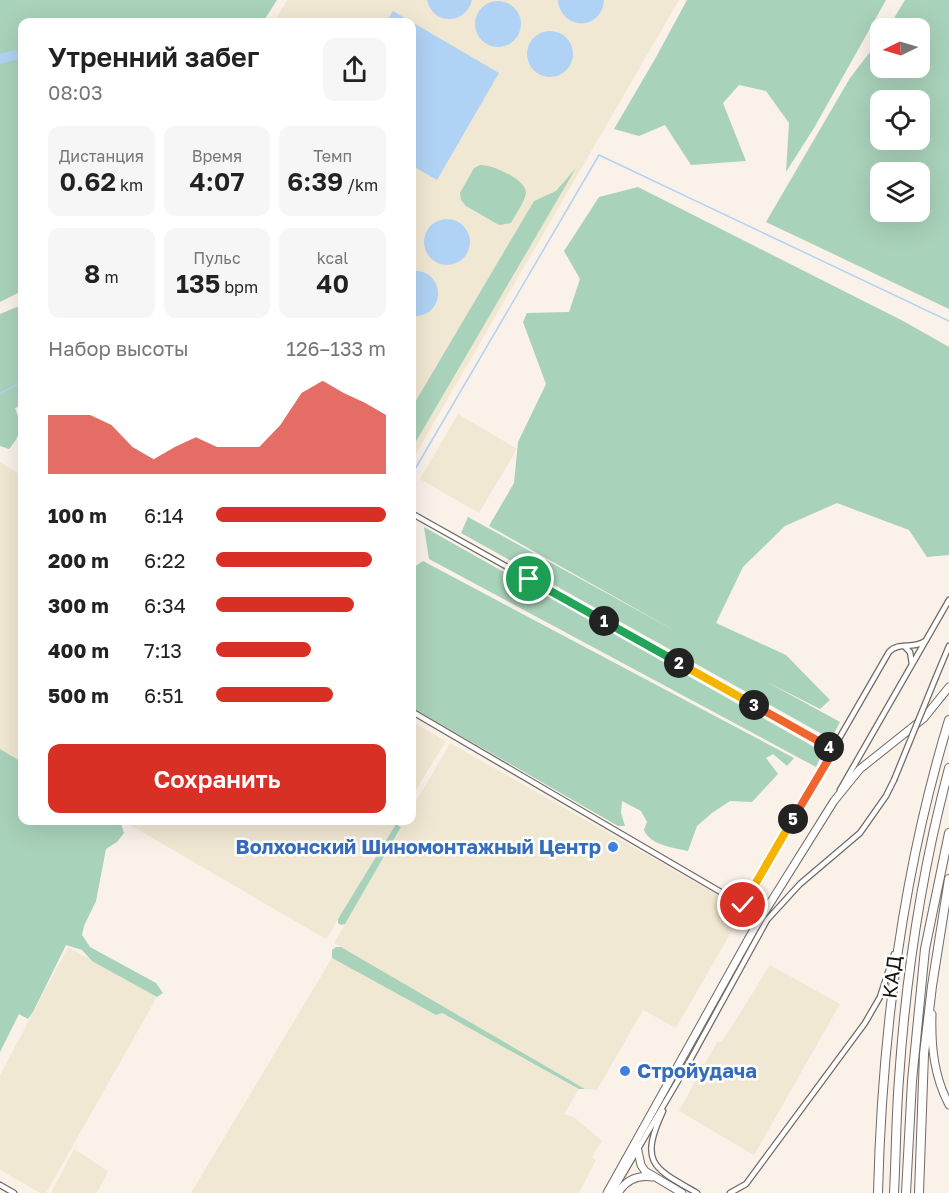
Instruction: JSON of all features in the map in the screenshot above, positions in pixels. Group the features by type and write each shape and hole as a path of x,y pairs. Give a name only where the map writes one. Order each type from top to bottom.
{"highway":[{"path":"878,1193 884,1067 898,940 923,817 949,720"},
{"name":"КАД","path":"894,1193 899,1071 913,947 923,879 949,768"},
{"name":"КАД","path":"906,1193 912,1081 925,949 949,833"},
{"path":"919,1193 924,1054 949,879"}],"main road":[{"path":"607,1193 636,1145 754,929 834,801 860,769 924,718 949,687"},
{"path":"932,986 934,1064 940,1088 949,1105"},
{"path":"636,1145 641,1165 652,1177 681,1193"},
{"path":"618,1193 621,1187 635,1178 652,1177"}],"street":[{"path":"416,516 834,750"},
{"path":"834,801 949,600"},
{"path":"416,714 743,905 889,652 892,648 919,646 926,641"},
{"path":"904,646 910,652 912,665"},
{"path":"697,1192 659,1170 650,1149 655,1127 672,1091 767,920 800,884 860,833 886,796 949,646"},
{"path":"730,1193 746,1184 865,1023 885,984 898,940"},
{"path":"612,1193 636,1145 672,1091"},
{"path":"0,1185 14,1193"}],"shaded area":[{"path":"287,0 679,0 416,453 416,18 276,18"},
{"path":"458,414 517,449 479,513 420,479"},
{"path":"0,462 18,473 18,760 0,749"},
{"path":"416,724 446,741 416,790"},
{"path":"450,743 744,910 676,1028 643,1010 597,1090 585,1089 334,943 403,825 416,825 416,801"},
{"path":"130,825 396,825 326,939"},
{"path":"68,947 157,997 46,1193 40,1193 0,1170 0,1075"},
{"path":"332,958 436,1015 441,1013 579,1089 564,1114 574,1117 602,1141 592,1157 596,1160 579,1193 191,1193"},
{"path":"770,965 840,1004 754,1155 679,1111 717,1042 722,1042"},
{"path":"74,1149 108,1171 97,1193 51,1193"}],"green space":[{"path":"0,0 277,0 266,18 18,18 18,293 0,302"},
{"path":"687,0 886,0 876,18 870,18 870,28 814,128 786,172 789,123 766,91 739,85 723,103 746,161 691,165 665,125 639,136 614,129"},
{"path":"905,0 949,0 949,309 766,222 850,78 870,52 870,78 930,78 930,18 894,18"},
{"path":"480,165 507,173 524,188 526,193 524,200 511,223 499,225 466,206 461,200 460,193 474,168"},
{"path":"576,168 416,441 416,401 534,201 556,191"},
{"path":"638,187 905,322 949,347 949,555 927,557 909,530 837,503 785,526 743,567 716,623 786,655 830,700 820,709 767,682 840,722 831,739 461,533 468,517 679,633 489,526 514,483 518,442 546,384 523,322 527,313 569,312 580,279 564,251 599,197"},
{"path":"18,307 18,407 15,408 18,417 18,434 9,449 0,446 0,314"},
{"path":"424,527 823,752 816,767 429,559"},
{"path":"423,561 794,758 787,766 773,754 766,758 778,774 752,802 730,801 712,813 697,826 688,851 663,845 651,839 644,830 647,822 641,811 622,801 621,813 625,826 618,826 416,710 416,566"},
{"path":"0,749 18,760 18,825 121,825 124,833 117,842 106,849 96,901 82,935 90,947 156,983 163,993 157,997 92,961 82,950 66,945 33,1012 28,1019 19,1014 0,1052"},
{"path":"395,825 401,827 345,924 338,923 338,919"},
{"path":"341,947 585,1089 579,1089 442,1013 436,1015 332,958 332,950"}],"water":[{"path":"427,0 472,0 469,8 463,14 450,19 436,14 430,8"},
{"path":"558,0 604,0 602,10 596,17 589,22 581,23 573,22 566,17"},
{"path":"498,1 514,8 521,24 514,40 498,47 482,40 475,24 482,8"},
{"path":"393,11 405,18 389,18"},
{"path":"416,24 499,73 437,180 416,168"},
{"path":"550,31 566,38 573,54 566,70 550,77 534,70 527,54 534,38"},
{"path":"447,219 463,226 470,242 463,258 447,265 431,258 424,242 431,226"},
{"path":"416,271 423,272 431,277 438,294 431,310 423,315 416,316"}],"waterway":[{"path":"0,59 14,55"},
{"path":"416,467 599,155 949,321"},
{"path":"0,394 18,383"}],"place":[{"name":"Волхонский Шиномонтажный Центр","path":"613,847"},
{"name":"Стройудача","path":"625,1071"}],"route":[{"path":"529,579 834,750 743,905"}]}
